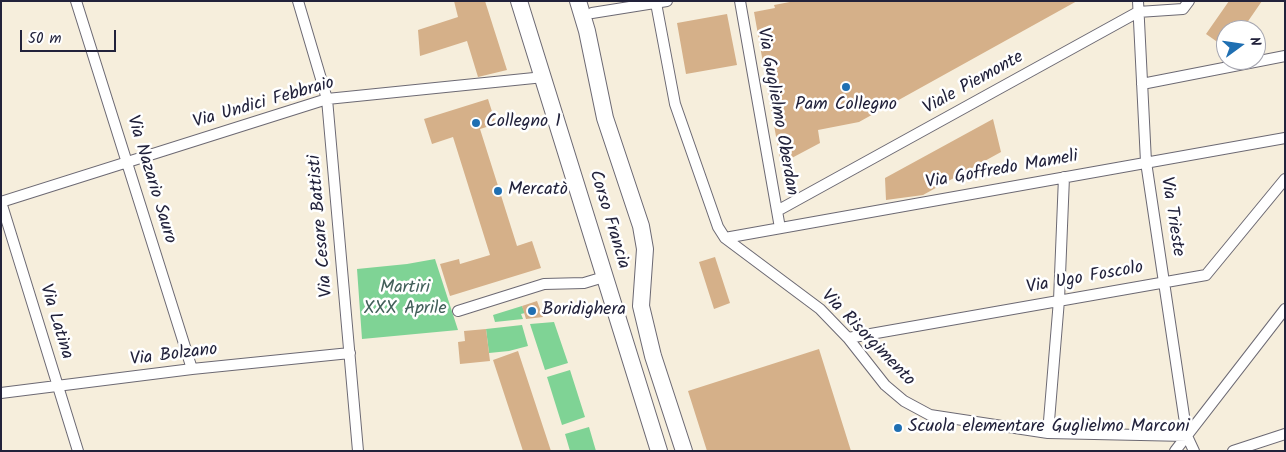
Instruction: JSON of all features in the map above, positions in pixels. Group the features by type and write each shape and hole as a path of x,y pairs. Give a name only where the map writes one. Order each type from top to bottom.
{"main road":[{"name":"Corso Francia","path":"519,1 659,451"},
{"name":"Corso Francia","path":"578,1 587,31 605,118 641,226 645,249 641,306 653,356 684,451"}],"street":[{"name":"Via Nazario Sauro","path":"76,1 192,369"},
{"name":"Via Cesare Battisti","path":"298,1 327,99 358,451"},
{"name":"Via Guglielmo Oberdan","path":"740,1 780,228"},
{"name":"Via Trieste","path":"1138,1 1146,162 1187,436 1194,451"},
{"name":"Viale Piemonte","path":"777,211 1138,12 1183,9 1189,1"},
{"path":"592,13 661,2"},
{"name":"Via Risorgimento","path":"661,2 676,104 718,227 725,238 820,309 848,338 885,385 904,401 930,415 1048,433 1187,436"},
{"path":"1142,84 1285,56"},
{"name":"Via Undici Febbraio","path":"1,202 327,99 544,77"},
{"name":"Via Goffredo Mameli","path":"725,238 1285,138"},
{"path":"1048,433 1059,300 1064,177"},
{"name":"Via Ugo Foscolo","path":"848,338 1206,275 1285,179"},
{"name":"Via Latina","path":"1,202 78,451"},
{"path":"458,311 544,284 584,283 604,277"},
{"path":"1175,451 1285,309"},
{"name":"Via Bolzano","path":"1,393 192,369 350,353"},
{"path":"1234,451 1285,434"}],"green space":[{"name":"Martiri XXX Aprile","path":"435,259 458,330 362,339 357,269"},
{"path":"522,306 525,313 521,314 523,319 495,322 493,315"},
{"path":"554,322 568,363 545,370 530,324"},
{"path":"522,325 528,346 509,351 489,353 486,329"},
{"path":"570,370 585,417 562,425 547,377"},
{"path":"589,427 596,451 570,451 565,434"}],"building":[{"path":"454,1 485,1 507,70 478,77 467,41 420,56 418,30 458,17"},
{"name":"Pam Collegno","path":"795,1 1077,1 859,122 818,130 820,143 788,160 786,155 780,159 754,12 775,8 774,5"},
{"path":"1229,1 1262,1 1249,20 1216,20 1216,41 1206,34"},
{"path":"727,14 737,65 686,74 677,23"},
{"path":"488,99 496,124 480,129 517,246 532,241 541,268 450,296 440,264 459,259 460,264 490,255 453,137 432,144 424,119"},
{"path":"993,119 1001,152 923,195 886,200 885,178"},
{"path":"715,257 730,303 714,309 699,262"},
{"name":"Boridighera","path":"537,301 543,317 526,319 522,306"},
{"name":"Martiri XXX Aprile","path":"486,329 490,361 460,364 458,342 465,341 464,331"},
{"path":"819,349 851,451 707,451 688,391"},
{"path":"518,351 551,451 523,451 493,360"}],"place":[{"name":"Pam Collegno","path":"846,87"},
{"name":"Collegno 1","path":"476,123"},
{"name":"Mercatò","path":"498,191"},
{"name":"Boridighera","path":"532,311"},
{"name":"Scuola elementare Guglielmo Marconi","path":"898,428"}]}
